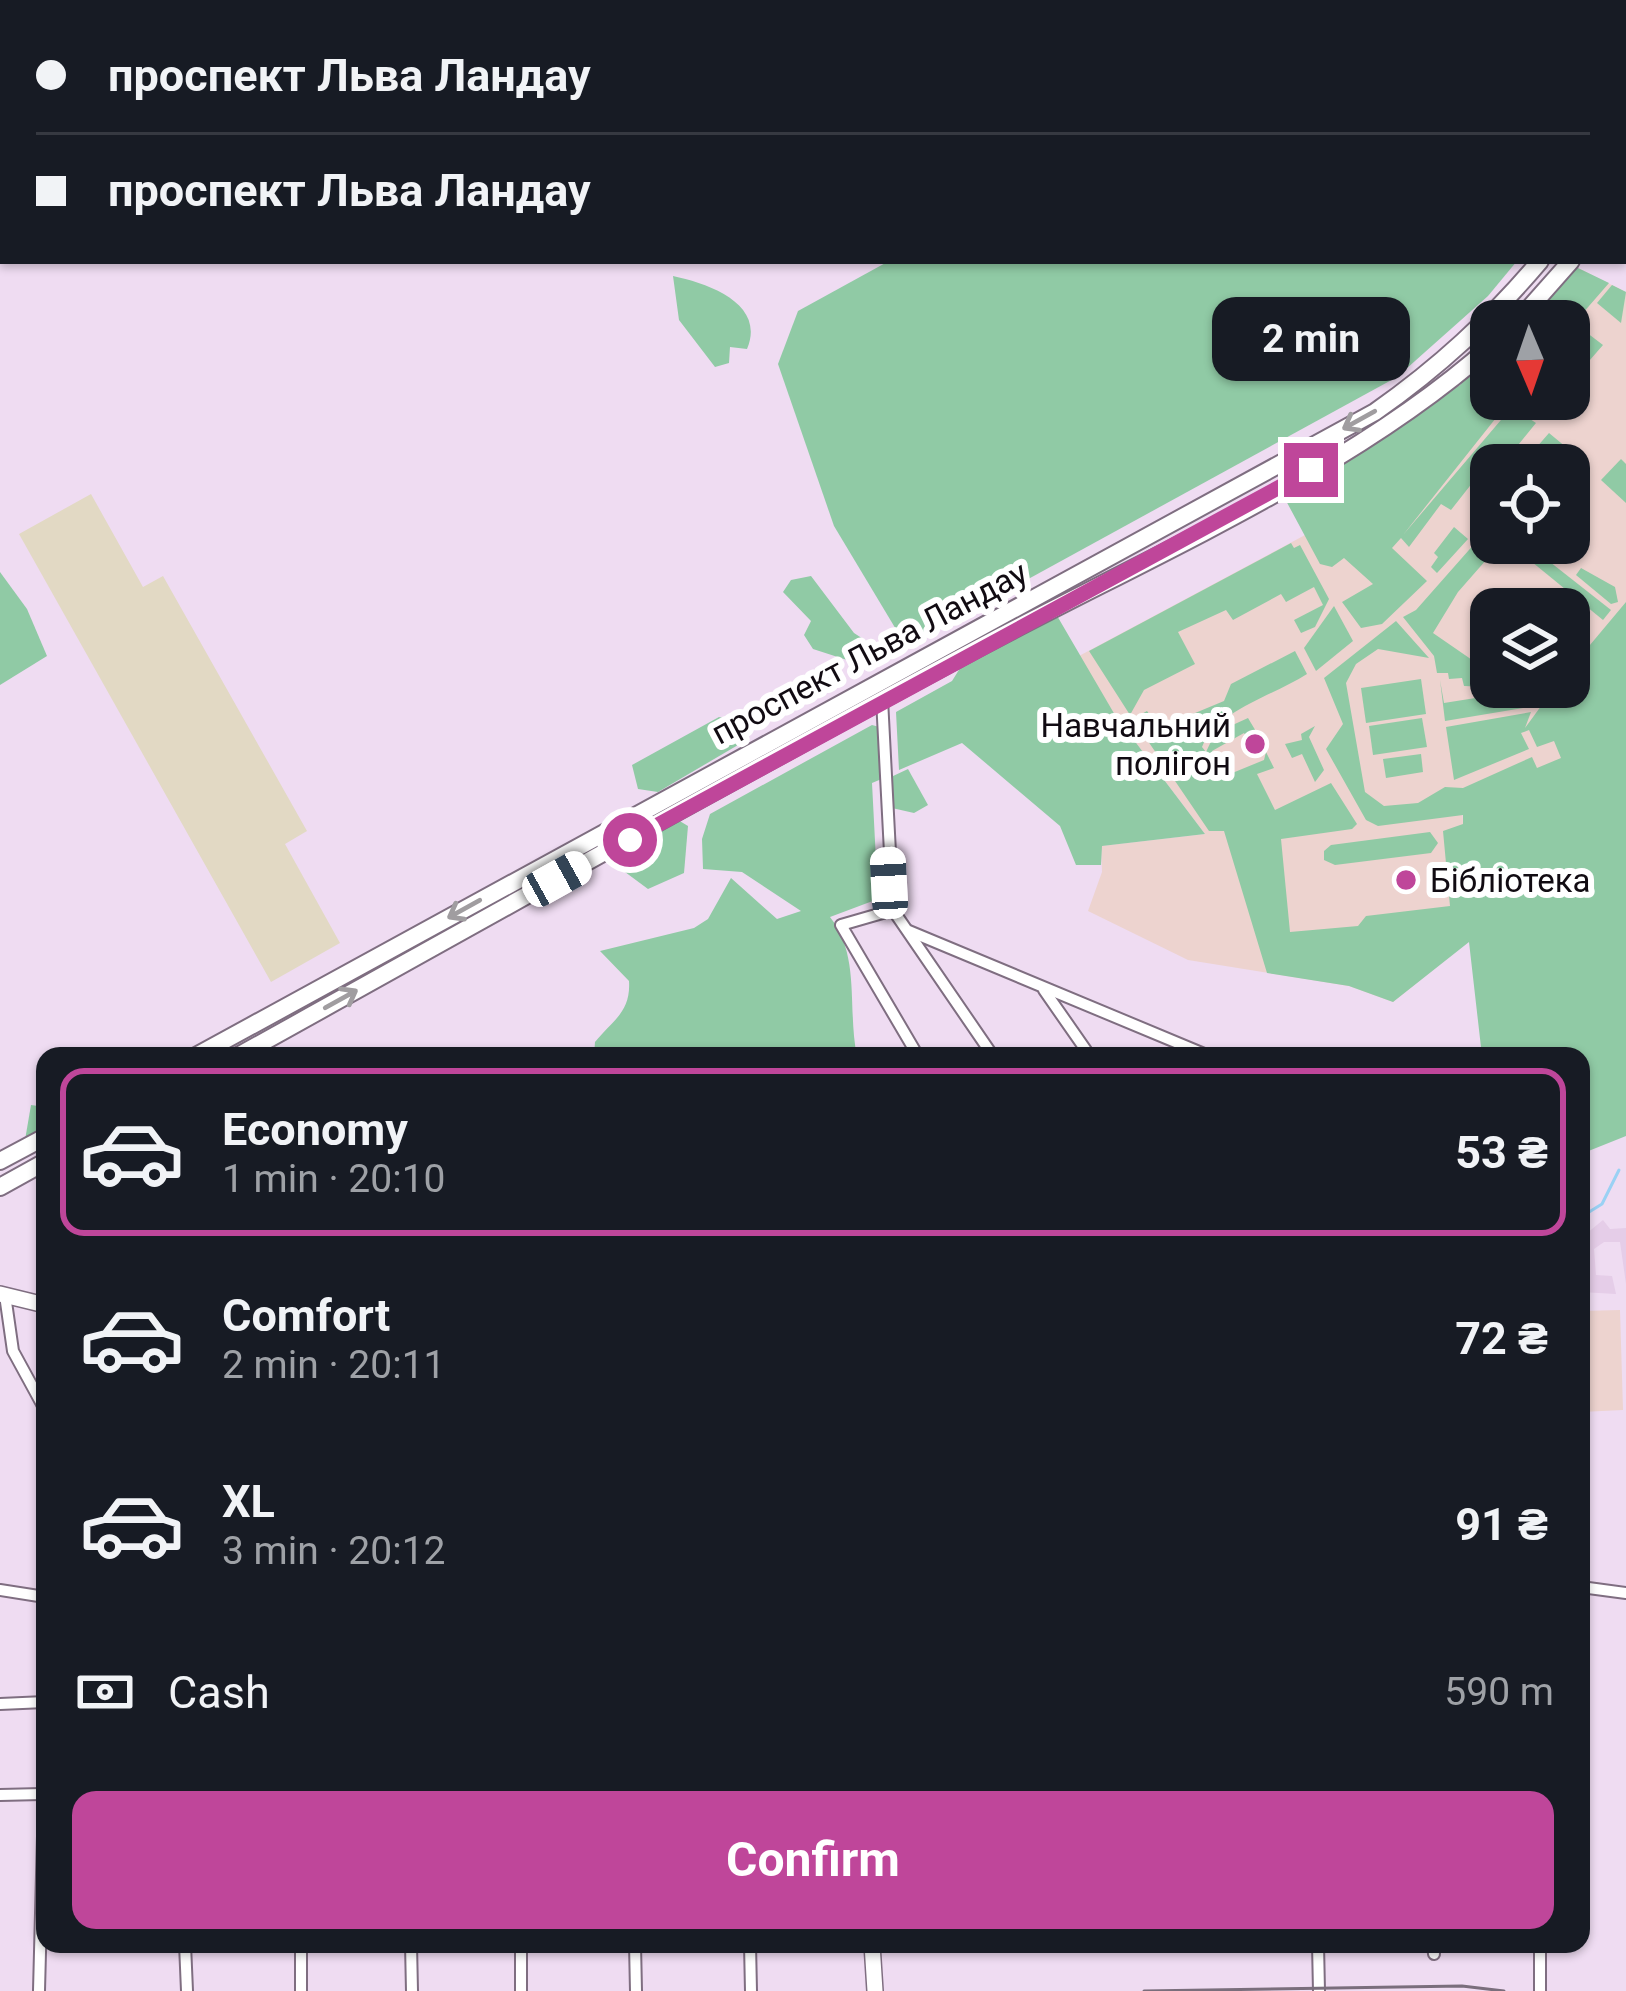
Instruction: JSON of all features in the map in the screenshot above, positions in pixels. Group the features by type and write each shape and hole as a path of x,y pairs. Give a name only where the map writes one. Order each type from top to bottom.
{"main road":[{"name":"проспект Льва Ландау","path":"212,1047 1375,412 1438,368 1494,315 1537,264"},
{"path":"1537,300 1568,264"},
{"name":"проспект Льва Ландау","path":"254,1047 882,699 1311,470 1451,382 1470,365"},
{"path":"736,757 747,776"},
{"path":"24,1174 6,1158 36,1142"},
{"path":"0,1187 36,1167"},
{"path":"3,1294 36,1303"},
{"path":"872,1953 874,1991"}],"street":[{"path":"882,699 893,910 987,1047"},
{"path":"893,910 842,925 913,1047"},
{"path":"906,929 1187,1047"},
{"path":"1044,990 1084,1047"},
{"path":"3,1294 14,1351 36,1393"},
{"path":"0,1357 14,1351"},
{"path":"1590,1588 1626,1593"},
{"path":"0,1591 36,1596"},
{"path":"0,1704 36,1702"},
{"path":"0,1795 36,1794"},
{"path":"39,1991 40,1953"},
{"path":"185,1953 187,1991"},
{"path":"301,1953 302,1991"},
{"path":"410,1953 412,1991"},
{"path":"521,1953 521,1991"},
{"path":"635,1953 636,1991"},
{"path":"750,1953 751,1991"},
{"path":"1318,1953 1318,1991"},
{"path":"1540,1953 1540,1991"}],"shaded area":[{"path":"1578,268 1626,292 1626,736 1462,804 1469,941 1393,1002 1349,986 1188,960 1088,911 1102,872 1101,846 1205,834 1115,715 1079,656 1335,519 1470,415 1470,420 1590,420 1590,300 1573,300"},
{"path":"91,494 143,587 163,576 307,831 285,844 340,943 271,982 19,534"},
{"path":"1603,1220 1610,1229 1626,1228 1626,1284 1620,1242 1604,1242 1594,1249 1596,1275 1612,1276 1616,1294 1590,1293 1590,1231"},
{"path":"1620,1310 1623,1410 1590,1412 1590,1311"}],"green space":[{"path":"884,264 1515,264 1484,300 1470,300 1470,312 1397,377 906,646 834,526 778,364 798,311"},
{"path":"1577,264 1609,283 1590,305 1590,300 1539,300"},
{"path":"673,276 703,284 742,308 751,333 747,349 730,347 729,363 715,367 679,320"},
{"path":"1612,285 1626,292 1621,323 1597,303"},
{"path":"1590,335 1603,345 1590,360"},
{"path":"1470,373 1470,420 1494,420 1475,444 1470,444 1470,451 1403,535 1470,456 1470,486 1451,510 1441,504 1409,547 1401,538 1392,548 1427,581 1382,624 1361,628 1342,602 1373,584 1344,558 1332,567 1320,564 1284,497 1460,385"},
{"path":"1501,420 1536,423 1519,444 1480,444"},
{"path":"1549,433 1562,444 1539,444"},
{"path":"1621,459 1626,464 1626,503 1601,480"},
{"path":"1454,527 1468,539 1437,573 1431,567 1438,557 1434,553"},
{"path":"1291,543 1294,548 1300,545 1329,599 1315,627 1301,633 1294,620 1323,605 1314,587 1286,602 1281,594 1233,620 1226,610 1178,632 1195,664 1144,690 1130,715 1089,651"},
{"path":"1470,549 1470,564 1483,564 1458,592 1433,633 1470,659 1470,686 1464,686 1462,678 1437,673 1434,656 1403,617 1416,610"},
{"path":"1534,564 1553,564 1583,588 1564,588"},
{"path":"1581,568 1615,587 1618,602 1611,604 1576,575"},
{"path":"0,572 27,609 47,656 0,685"},
{"path":"811,576 854,633 880,650 875,660 847,660 813,649 804,635 811,621 783,592 791,580"},
{"path":"1590,593 1611,610 1603,620 1590,609"},
{"path":"1626,602 1626,1136 1590,1150 1590,1047 1481,1047 1469,942 1393,1002 1349,986 1267,973 1224,831 1209,831 1133,719 1147,711 1159,728 1224,701 1231,684 1295,651 1307,674 1233,713 1202,747 1206,752 1215,733 1248,718 1260,738 1251,743 1244,733 1212,751 1225,776 1264,760 1266,752 1274,768 1257,774 1275,810 1331,783 1357,824 1352,829 1281,839 1290,932 1358,926 1366,916 1450,906 1443,831 1463,824 1463,815 1378,826 1366,820 1326,749 1343,724 1324,678 1396,621 1429,658 1378,649 1356,664 1346,683 1365,792 1384,806 1418,803 1445,787 1463,788 1532,757 1537,768 1561,758 1554,741 1537,747 1529,730 1521,733 1529,749 1454,780 1446,727 1531,712 1525,728 1540,708 1590,708 1590,645"},
{"path":"1334,606 1353,641 1316,671 1304,648"},
{"path":"1056,614 1115,715 1205,834 1102,846 1101,865 1076,865 1060,826 962,743 899,770 896,712 952,681 962,665"},
{"path":"1421,679 1426,714 1366,723 1361,688"},
{"path":"1440,680 1444,703 1470,699 1470,708 1523,708 1445,721"},
{"path":"719,717 732,720 740,734 738,745 658,792 638,789 632,765"},
{"path":"1422,718 1427,747 1373,755 1369,726"},
{"path":"872,725 883,728 884,778 872,783 878,899 830,917 850,966 856,1047 595,1047 620,1015 629,992 629,981 600,951 694,928 708,919 731,878 777,919 801,911 742,872 703,869 702,839 710,814"},
{"path":"1315,726 1309,737 1324,770 1315,782 1302,754 1292,758 1285,744 1302,740 1301,734"},
{"path":"1421,754 1423,772 1386,778 1383,759"},
{"path":"908,769 928,805 914,813 892,808 891,777"},
{"path":"738,770 232,1047 223,1047"},
{"path":"678,820 688,826 684,873 648,889 625,872 622,857"},
{"path":"1430,832 1438,843 1431,853 1335,865 1324,860 1324,851 1331,845"},
{"path":"31,1105 36,1106 36,1134 25,1140"}],"waterway":[{"path":"1590,1211 1602,1204 1619,1170"}],"tram line":[{"path":"1144,1991 1462,1986 1504,1991"}],"place":[{"name":"Навчальний полігон","path":"1255,744"},
{"name":"Бібліотека","path":"1406,880"}],"route":[{"path":"630,840 1311,470"}]}
